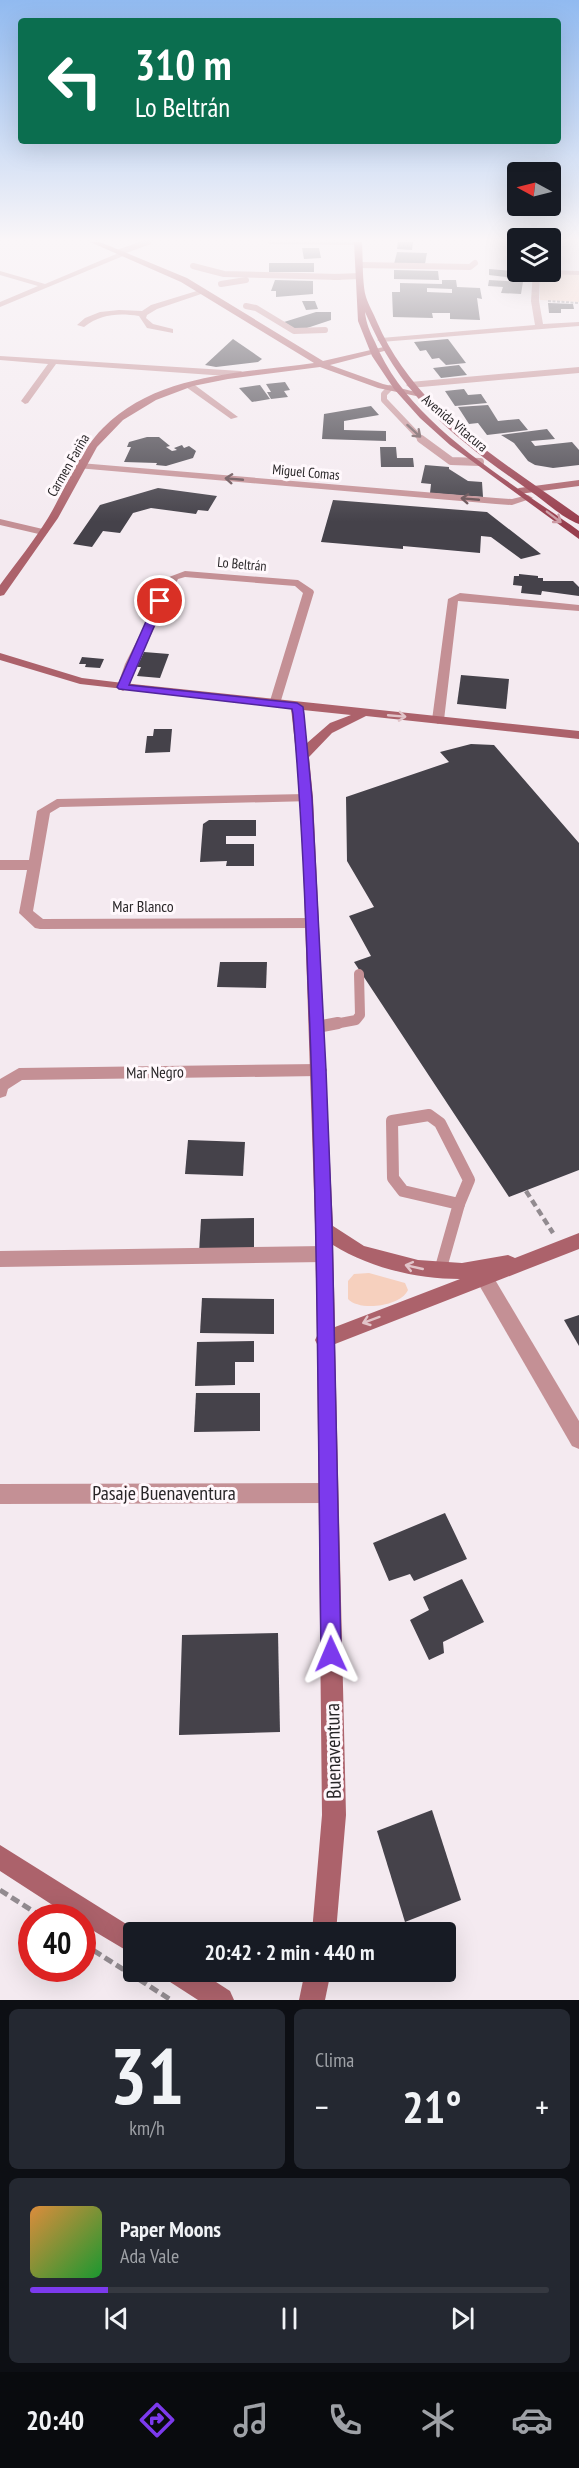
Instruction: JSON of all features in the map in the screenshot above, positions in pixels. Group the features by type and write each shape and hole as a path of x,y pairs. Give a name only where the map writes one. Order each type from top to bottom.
{"main road":[{"name":"Avenida Vitacura","path":"367,335 373,353 394,389 434,426 579,536"},
{"name":"Avenida Vitacura","path":"379,335 413,389 472,442 579,521"}],"street":[{"path":"273,335 321,365 354,378 394,389 413,389 578,371"},
{"path":"383,344 468,335"},
{"name":"Carmen Fariña","path":"0,593 43,532 99,437 124,415 158,396 192,384 241,374 321,365 373,353 383,344"},
{"path":"0,358 241,374"},
{"path":"25,401 54,361"},
{"path":"172,371 234,417"},
{"name":"Miguel Comas","path":"80,466 496,501 512,502 524,495"},
{"path":"524,495 536,489 579,483"},
{"path":"0,522 43,532"},
{"name":"Lo Beltrán","path":"123,687 131,664 174,577 185,574 298,583 309,592 275,704"},
{"path":"438,720 453,599 460,596 579,608"},
{"path":"0,656 80,681 123,687 579,735"},
{"name":"Buenaventura","path":"297,707 307,798 324,1230 324,1340 334,1815 325,1922"},
{"path":"303,756 317,738 339,722 374,714"},
{"name":"Mar Blanco","path":"307,798 57,803 44,811 26,913 40,924 312,923"},
{"path":"0,865 34,865"},
{"name":"Mar Negro","path":"0,1092 1,1086 19,1074 319,1070"},
{"path":"324,1230 359,1252 440,1271 462,1271 534,1259"},
{"path":"324,1340 571,1244"},
{"path":"0,1259 324,1254"},
{"path":"485,1279 579,1439"},
{"name":"Pasaje Buenaventura","path":"0,1494 328,1493"},
{"path":"0,1857 123,1936"},
{"path":"193,1982 221,2000"},
{"path":"312,2000 316,1982"}],"lane":[{"path":"394,389 384,394 384,400 412,430 448,460 466,463 480,462"},
{"path":"317,1027 356,1020 360,1015 359,974"},
{"path":"440,1271 459,1204 469,1180 440,1124 429,1115 392,1121 393,1178 404,1191 459,1204"}],"path":[{"path":"526,1191 571,1244"},
{"path":"0,1890 22,1904"},
{"path":"96,1952 171,2000"}],"shaded area":[{"path":"369,1273 405,1283 408,1290 404,1296 389,1303 370,1306 354,1303 348,1299 348,1281 354,1274"}],"building":[{"path":"233,339 262,359 258,362 216,367 205,365"},
{"path":"448,339 466,363 446,365 439,358 432,359 426,350 420,351 414,342"},
{"path":"459,365 467,375 441,378 433,368"},
{"path":"285,382 290,390 284,391 288,397 271,399 267,392 271,392 266,384"},
{"path":"260,385 270,399 252,402 239,388"},
{"path":"464,389 468,395 481,394 487,403 455,406 445,391"},
{"path":"488,405 498,421 519,419 528,430 487,435 478,423 469,424 458,407"},
{"path":"371,406 379,415 344,421 344,430 386,431 386,441 322,439 324,414"},
{"path":"547,429 555,439 531,441 535,446 572,442 579,450 579,465 553,468 535,465 528,461 514,443 501,435"},
{"path":"147,437 159,437 170,446 166,447 172,451 182,445 184,448 189,446 196,451 193,458 166,466 156,465 157,463 124,462 131,447 127,447 129,442"},
{"path":"380,447 396,447 397,458 413,458 414,467 381,467"},
{"path":"425,465 449,467 468,481 482,482 483,497 430,493 431,484 421,483"},
{"path":"158,488 217,496 208,511 198,510 196,514 151,508 133,513 120,533 103,531 92,547 73,544 100,505"},
{"path":"333,500 487,512 541,554 521,559 491,537 481,536 480,553 321,542"},
{"path":"519,574 538,576 538,578 543,578 543,581 573,581 579,587 579,596 542,591 541,595 521,593 522,586 513,585 514,576 519,576"},
{"path":"144,652 169,654 160,678 137,676 141,667 137,667"},
{"path":"82,657 104,659 100,668 85,667 86,664 79,664"},
{"path":"461,675 509,679 506,709 457,704"},
{"path":"154,729 172,729 170,752 145,753 147,736 153,736"},
{"path":"471,744 494,745 579,843 579,1170 509,1197 354,962 371,956 349,916 374,907 347,861 346,797 449,762 440,752"},
{"path":"209,820 256,820 256,836 226,836 226,844 254,844 254,866 226,866 227,861 200,862 203,824"},
{"path":"220,962 267,962 266,988 217,987"},
{"path":"188,1140 245,1142 243,1176 185,1174"},
{"path":"254,1218 254,1253 199,1253 201,1219"},
{"path":"202,1298 274,1299 274,1334 200,1333"},
{"path":"579,1315 579,1346 564,1320"},
{"path":"254,1341 254,1362 235,1362 235,1385 195,1386 197,1342"},
{"path":"196,1393 260,1393 260,1431 194,1432"},
{"path":"445,1513 467,1559 414,1581 410,1574 389,1581 373,1543"},
{"path":"462,1579 484,1622 443,1642 444,1653 429,1660 410,1620 429,1610 423,1597"},
{"path":"278,1633 280,1732 179,1735 182,1635"},
{"path":"432,1810 461,1900 405,1922 377,1831"}],"route":[{"path":"160,601 123,687 297,707 299,714 307,798 319,1070 324,1224 324,1340 331,1654"}]}
